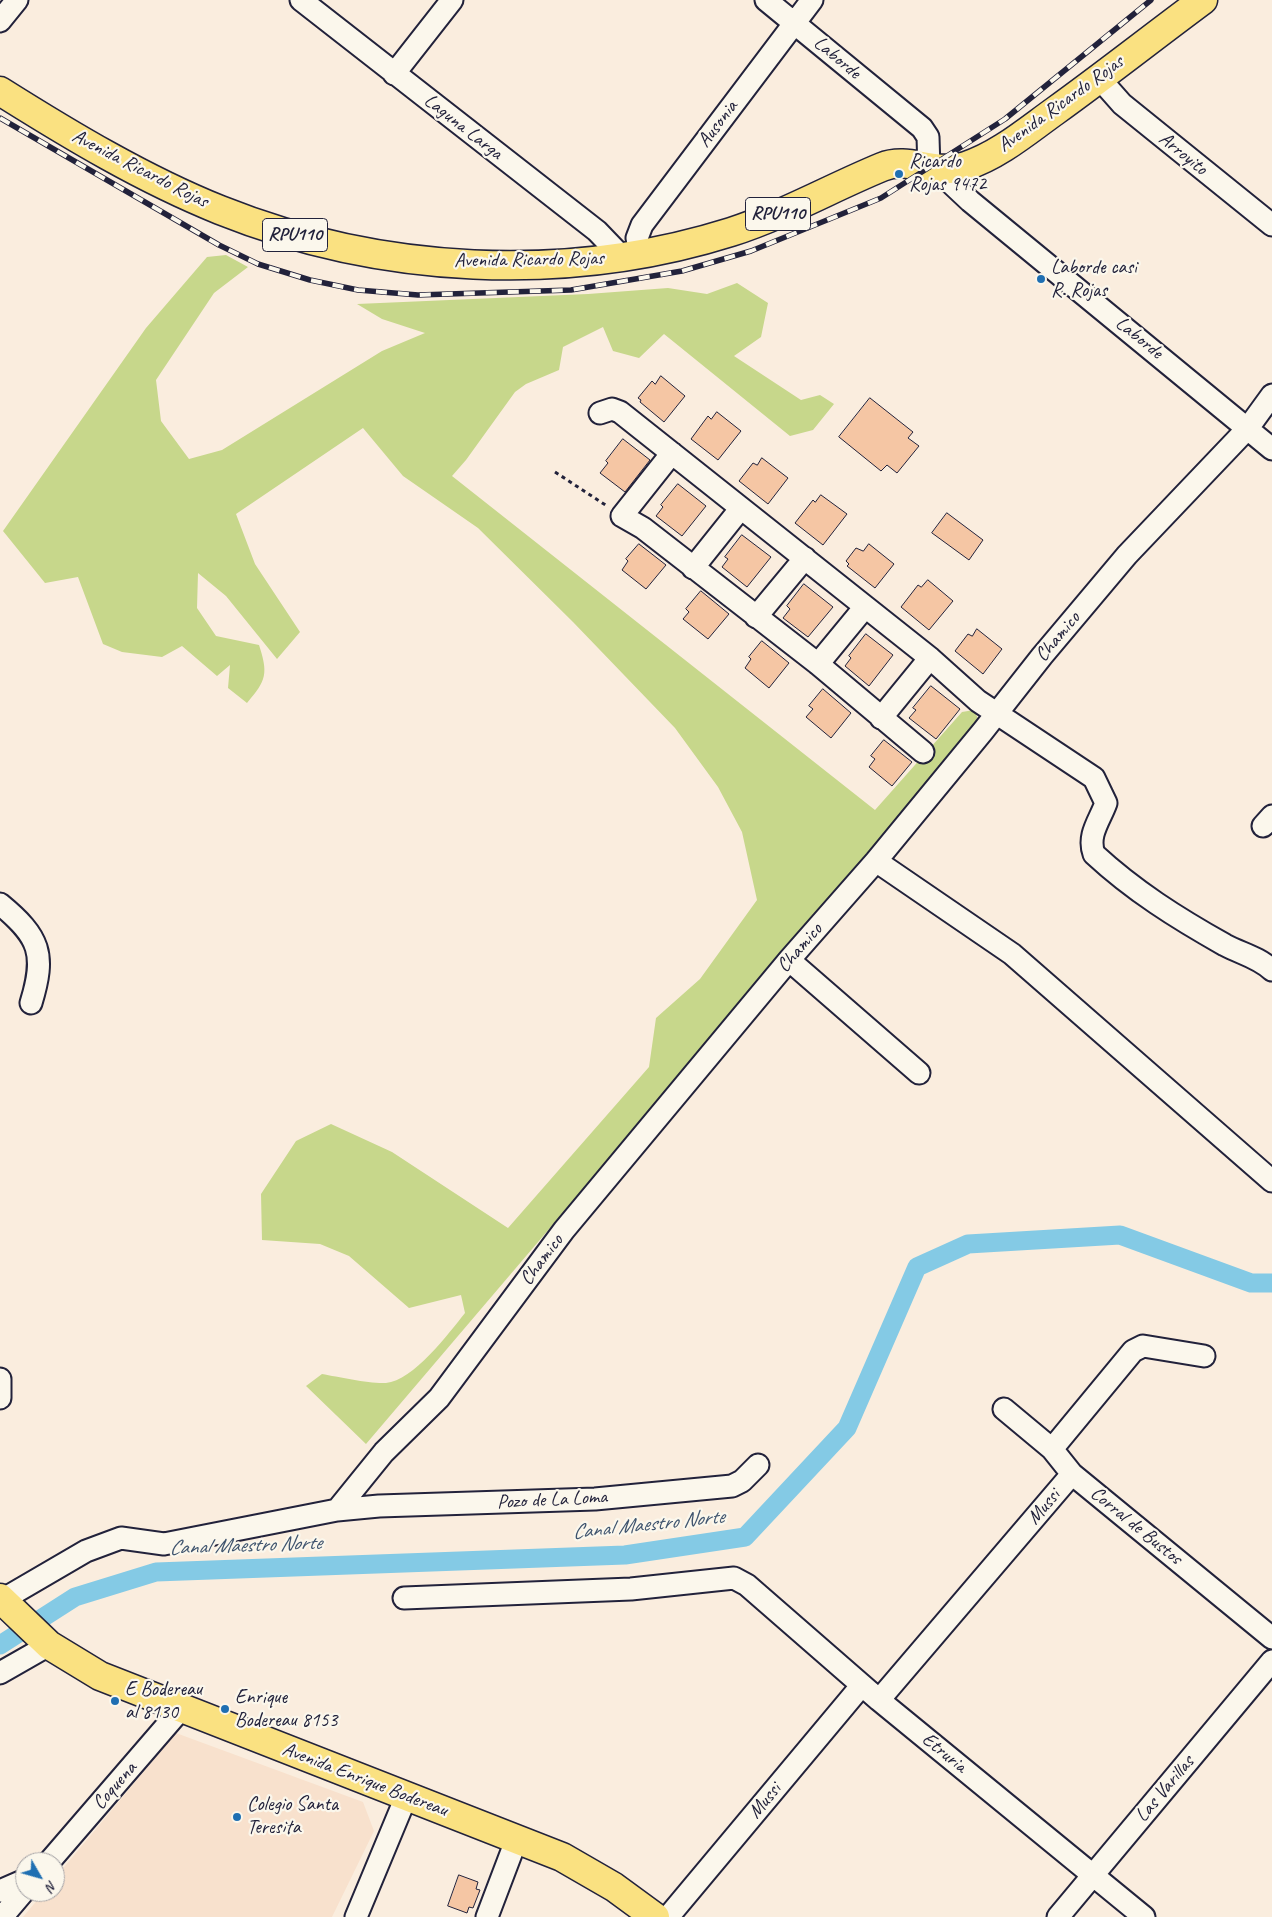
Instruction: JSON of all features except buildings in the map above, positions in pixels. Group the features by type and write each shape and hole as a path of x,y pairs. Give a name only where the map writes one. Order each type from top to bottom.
{"main road":[{"name":"Avenida Ricardo Rojas","path":"0,91 91,145 190,197 248,220 303,238 363,252 442,262 538,264 631,255 731,232 796,207 888,164 908,164 933,169 964,167 985,159 1028,130 1203,0"},
{"name":"Avenida Enrique Bodereau","path":"3,1605 49,1645 100,1676 181,1710 517,1838 562,1857 590,1872 655,1917"}],"street":[{"path":"0,21 17,0"},
{"name":"Laguna Larga","path":"300,0 597,231 631,255"},
{"path":"394,74 452,0"},
{"name":"Laborde","path":"766,0 922,128 928,137 933,169 1272,449"},
{"name":"Ausonia","path":"631,255 642,225 812,0"},
{"name":"Arroyito","path":"1099,78 1122,104 1272,225"},
{"name":"Chamico","path":"337,1510 384,1452 438,1398 564,1230 789,960 876,862 1042,656 1127,555 1248,428 1272,395"},
{"path":"600,413 612,409 620,412 930,658 996,714 1094,778 1106,803 1090,844 1094,854 1153,903 1182,917 1234,950 1252,955 1272,970"},
{"path":"672,453 622,516 643,528 818,664 923,752"},
{"path":"693,568 741,508"},
{"path":"756,617 805,558"},
{"path":"818,664 865,607"},
{"path":"881,718 930,658"},
{"path":"876,862 1012,954 1272,1181"},
{"path":"0,904 30,932 37,951 39,977 31,1003"},
{"path":"789,960 919,1073"},
{"path":"1052,1449 1133,1351 1143,1346 1204,1356"},
{"path":"0,1379 0,1398"},
{"name":"Corral de Bustos","path":"1004,1409 1052,1449 1072,1474 1272,1638"},
{"name":"Pozo de La Loma","path":"337,1510 379,1506 595,1499 732,1486 742,1481 758,1465"},
{"name":"Mussi","path":"879,1700 1072,1474"},
{"path":"3,1605 86,1551 121,1538 164,1544 337,1510"},
{"name":"Etruria","path":"404,1598 631,1589 734,1578 747,1585 879,1700 1144,1917"},
{"path":"0,1673 49,1645"},
{"name":"Las Varillas","path":"1058,1917 1272,1661"},
{"name":"Mussi","path":"668,1917 862,1684"},
{"name":"Coquena","path":"58,1852 181,1710"},
{"path":"356,1917 406,1797"},
{"path":"487,1917 517,1838"},
{"path":"0,1891 15,1884"},
{"path":"2,1917 15,1902"}],"path":[{"path":"555,472 622,516"}],"shaded area":[{"name":"Colegio Santa Teresita","path":"176,1733 363,1802 374,1831 332,1917 23,1917 36,1902 65,1902 65,1866"}],"green space":[{"path":"226,255 248,267 214,293 156,380 161,421 189,459 222,450 382,351 425,333 382,319 357,304 588,294 668,288 707,294 737,283 768,303 761,337 734,356 801,400 820,395 834,404 813,430 790,436 664,334 639,358 613,351 603,327 563,347 559,370 526,384 515,392 466,460 452,476 875,810 962,712 974,710 980,723 366,1444 306,1386 322,1374 386,1383 407,1374 430,1355 465,1313 461,1295 409,1308 349,1256 320,1244 262,1240 261,1194 296,1141 331,1124 392,1152 508,1228 649,1067 656,1018 700,979 757,900 742,832 718,787 675,728 573,622 478,528 403,476 363,428 236,514 255,564 300,632 277,659 226,596 198,573 197,608 216,636 259,645 264,663 264,676 259,688 247,703 228,688 230,665 217,676 182,646 162,657 122,652 103,644 78,577 45,583 3,531 146,328 207,257"}],"waterway":[{"name":"Canal Maestro Norte","path":"0,1645 75,1597 156,1572 625,1555 745,1537 847,1428 917,1267 968,1244 1120,1235 1251,1283 1272,1283"}],"railway":[{"path":"0,118 219,245 258,264 310,280 358,290 418,295 571,290 682,271 751,251 881,198 1005,119 1151,0"}],"place":[{"name":"Ricardo Rojas 9472","path":"899,174"},
{"name":"Laborde casi R. Rojas","path":"1041,279"},
{"name":"E Bodereau al 8130","path":"115,1701"},
{"name":"Enrique Bodereau 8153","path":"225,1709"},
{"name":"Colegio Santa Teresita","path":"237,1817"}]}
